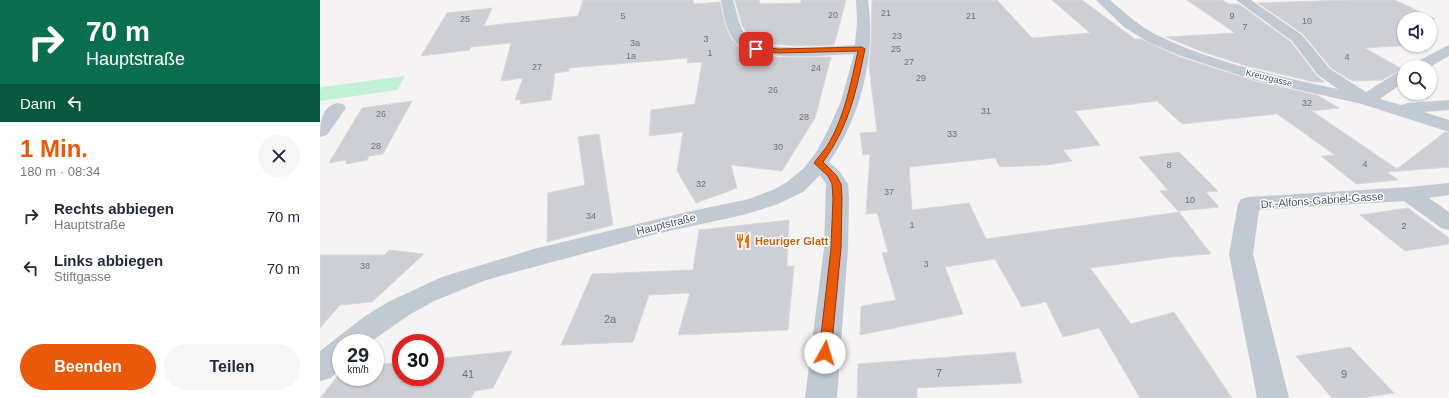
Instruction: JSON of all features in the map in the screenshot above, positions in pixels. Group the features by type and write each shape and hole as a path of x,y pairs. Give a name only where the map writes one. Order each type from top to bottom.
{"street":[{"path":"728,0 738,33 744,42 756,49 779,51 862,49"},
{"name":"Hauptstraße","path":"362,334 416,298 444,285 477,273 702,215 762,202 796,186 818,163 833,143 844,118 852,94 862,49 864,10 862,0"},
{"name":"Kreuzgasse","path":"1102,0 1129,24 1153,39 1186,52 1260,76 1366,100 1399,109 1449,126"},
{"path":"1243,0 1297,38 1324,72 1366,100 1397,80"},
{"path":"1243,0 1249,0"},
{"path":"1431,60 1449,50"},
{"path":"1399,109 1449,105"},
{"path":"320,131 337,108"},
{"path":"818,163 832,175 837,184 838,198 836,248 820,398"},
{"name":"Dr.-Alfons-Gabriel-Gasse","path":"1273,398 1241,254 1249,204 1449,190"},
{"path":"1408,194 1449,223"},
{"path":"320,369 332,358"}],"green space":[{"path":"405,76 397,90 320,101 320,90 322,87"}],"building":[{"path":"583,0 693,0 694,4 720,2 725,24 730,37 738,46 748,52 777,57 831,57 815,118 782,171 731,165 737,188 696,203 677,171 683,132 649,136 651,110 695,104 702,62 687,63 688,58 569,68 569,71 555,73 551,100 520,104 521,100 515,100 523,78 501,81 511,43 471,47 470,50 421,56 447,13 492,8 484,26 578,16"},
{"path":"735,0 759,0 760,4 801,3 801,0 846,0 834,45 799,46 769,44 749,37 742,25"},
{"path":"872,0 997,0 1032,38 1090,33 1052,0 1082,0 1135,39 1140,39 1180,57 1254,81 1317,95 1339,108 1312,111 1397,169 1445,132 1449,133 1449,167 1387,172 1398,180 1356,184 1321,156 1335,155 1277,114 1182,124 1157,101 1075,111 1100,145 1063,150 1072,161 1047,165 1000,167 995,158 909,167 912,210 969,203 986,239 1179,212 1211,254 1172,257 1090,268 1131,324 1174,312 1232,398 1140,398 1099,328 1063,337 1046,302 1022,307 995,259 945,267 963,314 860,335 861,306 896,300 882,253 888,252 877,213 866,214 870,154 863,155 860,133 877,132 869,66"},
{"path":"1187,0 1222,0 1229,4 1239,4 1291,42 1317,76 1325,82 1314,82 1247,66 1203,52 1166,37 1235,33"},
{"path":"1395,0 1420,12 1397,12 1397,46 1365,48 1397,66 1397,72 1382,80 1352,81 1331,68 1303,34 1258,3"},
{"path":"412,101 383,154 369,156 367,160 346,164 346,160 329,163 362,108"},
{"path":"599,134 613,225 547,242 548,193 585,185 578,137"},
{"path":"1179,152 1218,191 1206,192 1219,207 1178,211 1160,191 1168,190 1139,157"},
{"path":"1408,208 1449,238 1449,244 1405,251 1360,215"},
{"path":"789,220 787,266 794,266 788,330 678,335 690,293 649,295 633,342 561,345 592,274 693,270 699,230"},
{"path":"389,250 424,254 372,302 340,305 320,328 320,255 385,255"},
{"path":"1350,347 1394,393 1362,398 1332,398 1296,356"},
{"path":"512,351 493,388 475,391 471,398 320,398 332,383 332,386 384,386 384,364 392,363 392,386 444,386 444,358"},
{"path":"1015,352 1022,383 917,388 917,398 857,398 858,364"}],"place":[{"name":"Heuriger Glatt","path":"743,241"}],"route":[{"path":"756,49 803,51 862,49 852,94 844,118 833,143 818,163 832,175 837,184 838,198 836,248 825,353"}]}
